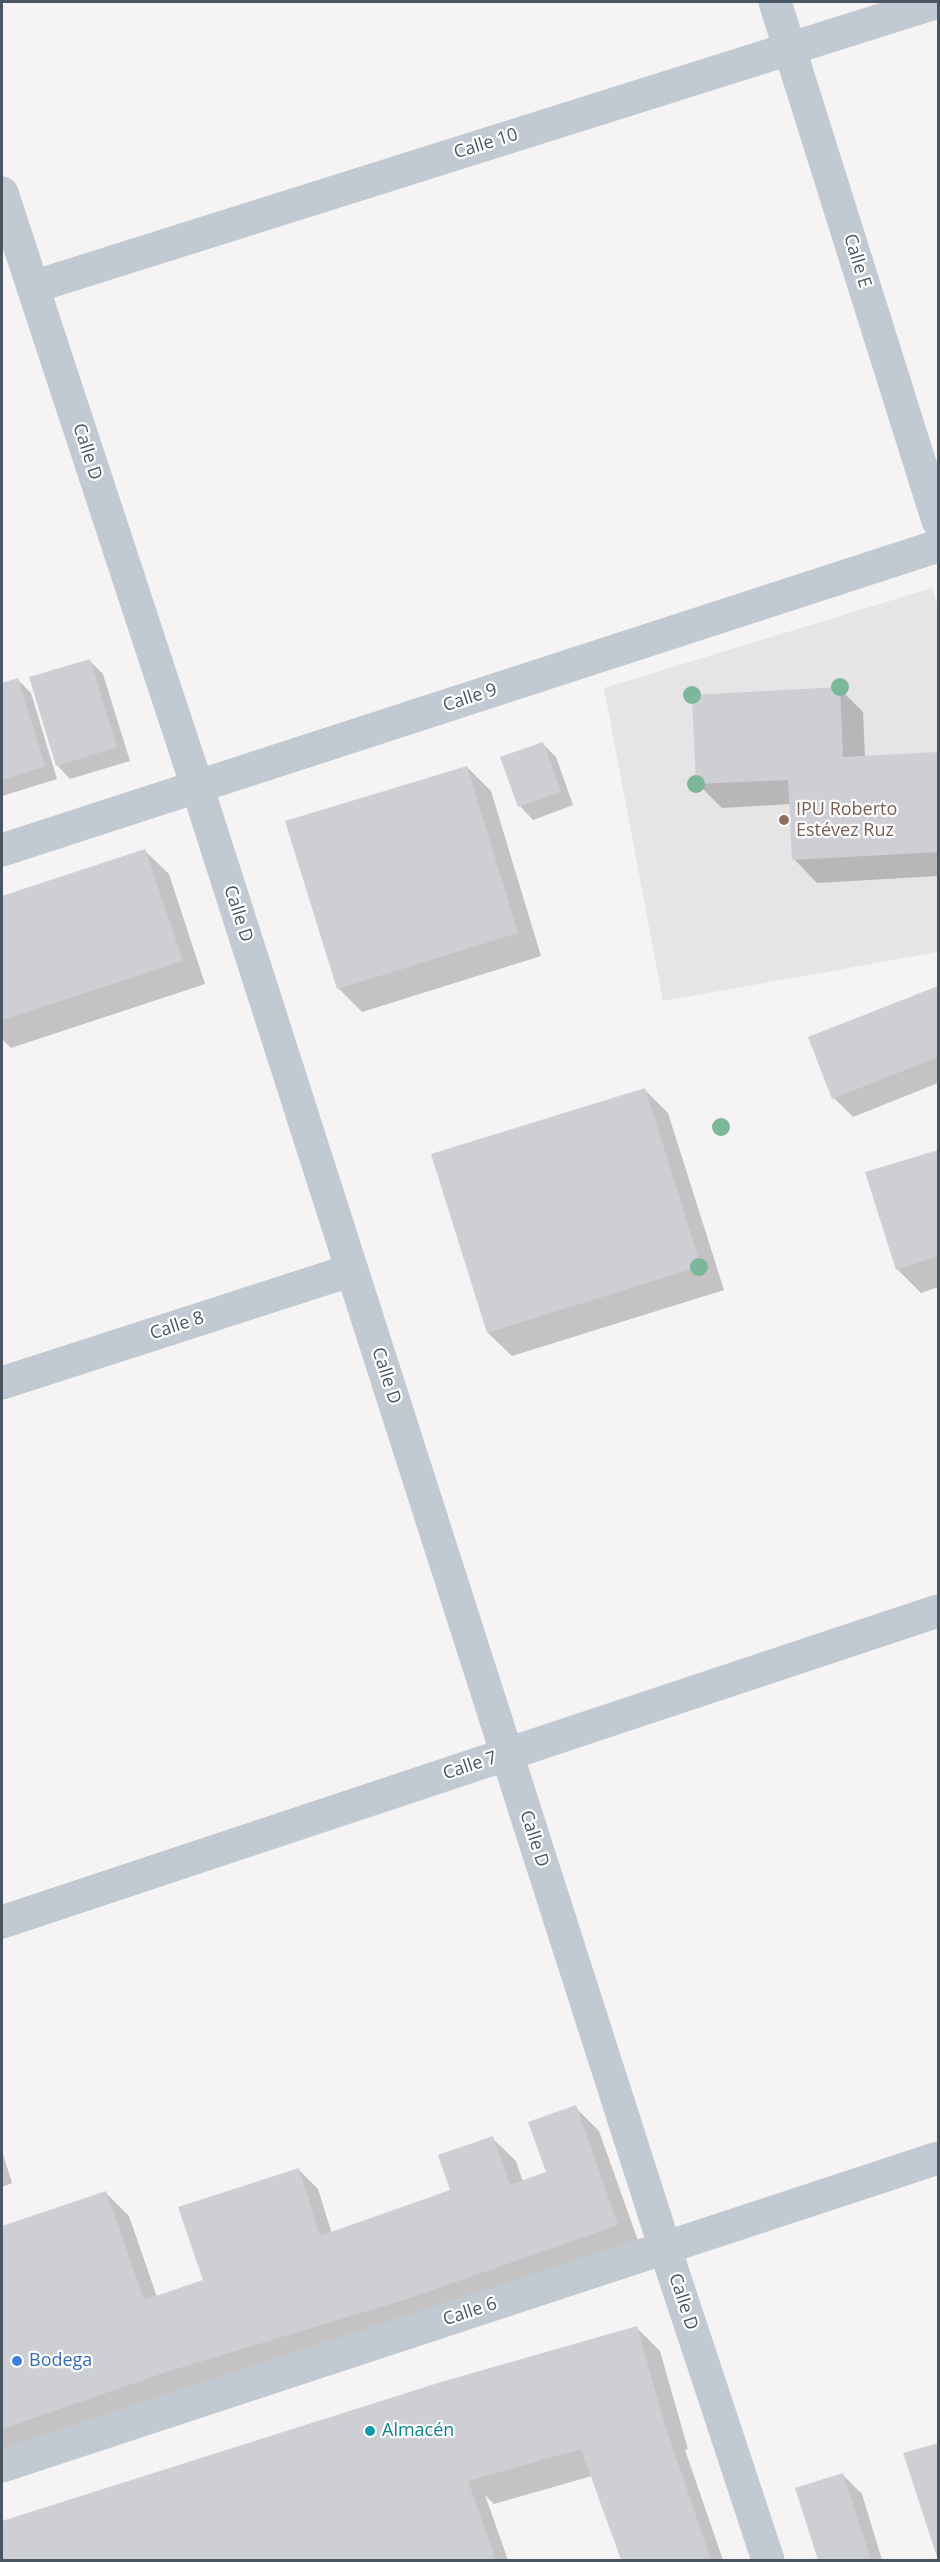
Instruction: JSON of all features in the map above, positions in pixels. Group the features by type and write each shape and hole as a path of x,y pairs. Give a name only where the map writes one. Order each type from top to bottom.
{"street":[{"name":"Calle E","path":"775,2 939,521"},
{"name":"Calle 10","path":"33,287 939,2"},
{"name":"Calle D","path":"2,193 197,786 665,2248 768,2560"},
{"name":"Calle 9","path":"2,850 939,546"},
{"name":"Calle 8","path":"2,1383 352,1270"},
{"name":"Calle 7","path":"2,1922 939,1611"},
{"name":"Calle 6","path":"2,2466 939,2158"}],"shaded area":[{"name":"IPU Roberto Estévez Ruz","path":"932,588 938,607 938,952 663,1001 604,688"}],"building":[{"path":"90,659 117,747 56,766 29,677"},
{"path":"18,678 45,766 2,780 2,683"},
{"path":"840,687 843,757 938,752 938,852 792,860 788,780 696,784 692,695"},
{"path":"543,742 561,792 518,807 500,757"},
{"path":"467,766 518,933 337,989 285,821"},
{"path":"145,849 183,961 2,1020 2,896"},
{"path":"938,986 938,1057 832,1099 808,1037"},
{"path":"645,1088 701,1266 487,1333 431,1154"},
{"path":"938,1150 938,1256 896,1270 865,1172"},
{"path":"576,2105 618,2225 404,2300 169,2371 2,2429 2,2226 106,2191 144,2300 203,2280 178,2207 299,2168 320,2236 450,2190 438,2155 493,2136 510,2185 546,2172 528,2122"},
{"name":"Almacén","path":"637,2326 665,2425 711,2560 621,2560 581,2449 468,2481 496,2560 2,2560 2,2521 441,2382"},
{"path":"938,2443 938,2560 903,2453"},
{"path":"843,2473 871,2560 818,2560 795,2488"}],"place":[{"name":"IPU Roberto Estévez Ruz","path":"784,820"},
{"name":"Bodega","path":"17,2361"},
{"name":"Almacén","path":"370,2431"}]}
